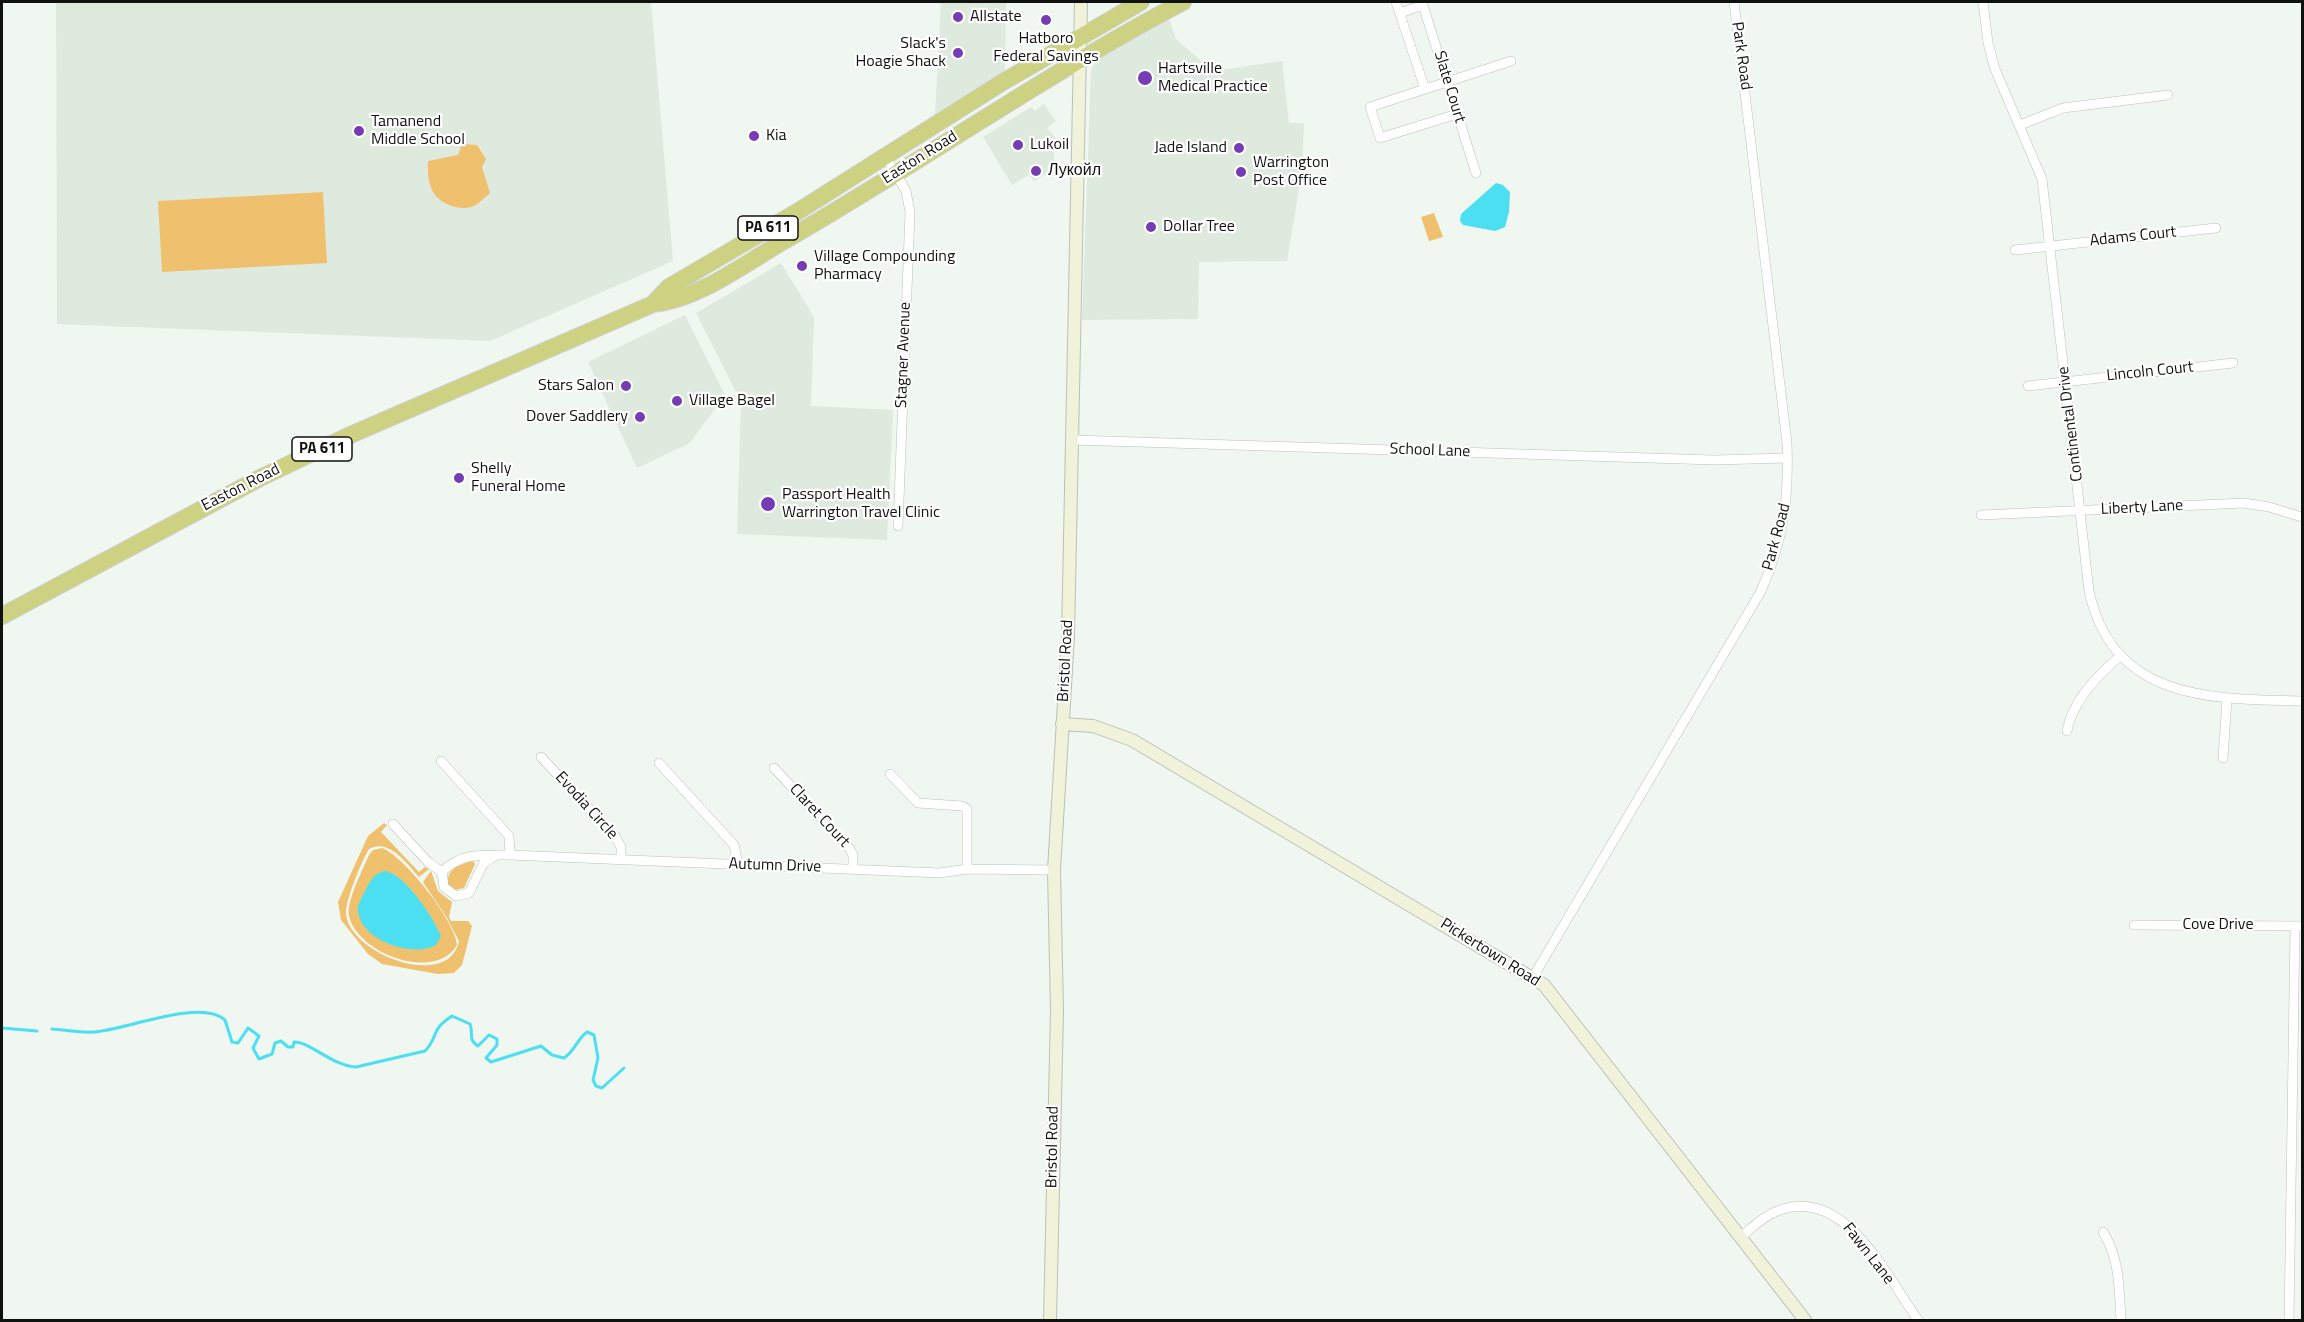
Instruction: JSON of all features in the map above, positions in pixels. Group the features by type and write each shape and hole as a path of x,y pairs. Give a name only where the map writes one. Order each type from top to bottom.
{"highway":[{"name":"Easton Road","path":"653,304 669,287 1141,2"},
{"name":"Easton Road","path":"2,616 269,474 363,430 653,304 671,302 692,293 822,219 1079,60 1183,2"}],"main road":[{"name":"Bristol Road","path":"1050,1320 1057,1011 1054,870 1068,636 1081,2"},
{"name":"Pickertown Road","path":"1062,724 1093,726 1132,740 1544,985 1742,1236 1805,1320"}],"street":[{"path":"1396,2 1425,89"},
{"name":"Park Road","path":"1533,977 1761,591 1779,544 1787,507 1787,458 1734,2"},
{"name":"Continental Drive","path":"1983,2 1988,43 1995,69 2042,179 2092,605 2100,627 2120,656 2139,672 2167,687 2227,700 2302,701"},
{"path":"1400,13 1423,3"},
{"name":"Slate Court","path":"1423,3 1476,173"},
{"path":"1457,114 1380,138 1370,107 1511,61"},
{"path":"2020,126 2063,108 2168,95"},
{"name":"Stagner Avenue","path":"885,156 906,191 910,212 898,526"},
{"name":"Adams Court","path":"2015,250 2216,228"},
{"name":"Lincoln Court","path":"2028,386 2233,363"},
{"name":"School Lane","path":"1073,440 1714,460 1787,458"},
{"name":"Liberty Lane","path":"1981,515 2244,504 2269,507 2302,517"},
{"path":"2067,731 2071,715 2097,677 2120,656"},
{"path":"2223,758 2227,700"},
{"name":"Evodia Circle","path":"542,757 615,837 621,848 621,860"},
{"path":"441,762 509,836 510,855"},
{"path":"658,763 734,845 738,864"},
{"name":"Claret Court","path":"774,768 850,849 853,869"},
{"path":"890,774 918,803 962,806 967,809 967,869"},
{"path":"393,824 429,863 442,872 441,880 451,894 462,896 471,890 483,864 496,855"},
{"name":"Autumn Drive","path":"442,872 464,857 496,855 940,873 967,869 1054,870"},
{"name":"Cove Drive","path":"2134,925 2299,926"},
{"path":"2289,1320 2299,926"},
{"name":"Fawn Lane","path":"1742,1236 1766,1217 1788,1208 1802,1206 1829,1212 1853,1229 1918,1320"},
{"path":"2103,1232 2114,1251 2118,1271 2121,1320"}],"shaded area":[{"name":"Tamanend Middle School","path":"56,2 651,2 673,261 490,341 57,324"},
{"path":"941,2 1006,2 1005,72 935,115"},
{"path":"1169,18 1176,39 1213,71 1282,61 1289,123 1304,123 1302,171 1287,261 1199,262 1198,319 1082,320 1091,71 1095,60"},
{"path":"1044,104 1056,121 1047,128 1055,137 1053,170 1034,181 1029,175 1012,185 983,137 1031,107 1035,111"},
{"path":"462,144 477,145 486,159 482,167 490,193 476,205 467,208 454,207 439,199 431,188 428,175 428,161 458,155"},
{"path":"323,192 327,263 162,272 158,201"},
{"path":"1434,213 1443,237 1429,241 1421,217"},
{"path":"781,263 814,317 811,406 893,410 887,540 737,534 741,402 696,313"},
{"path":"685,315 725,395 690,443 637,468 588,362"},
{"path":"384,823 387,825 381,832 419,872 425,867 429,869 419,877 397,854 390,850 384,847 369,849 354,881 346,908 352,929 364,943 400,962 420,965 438,964 451,956 459,941 423,882 431,871 438,891 452,902 449,917 451,921 468,921 472,926 462,965 454,973 438,974 382,964 368,954 341,920 338,902 368,836"},
{"path":"382,848 403,863 415,876 448,921 457,945 446,956 432,962 398,959 366,941 355,929 349,916 352,894 369,855 373,850"},
{"path":"473,861 475,864 464,888 455,890 448,884 449,874 459,866"}],"water":[{"path":"1496,183 1503,185 1510,192 1509,212 1505,227 1495,231 1463,225 1460,221 1461,214"},
{"path":"385,871 401,880 418,897 441,936 436,945 426,949 402,948 378,938 361,922 358,911 360,900 373,877"}],"waterway":[{"path":"52,1029 94,1032 162,1017 198,1012 214,1014 225,1020 232,1042 238,1043 248,1028 259,1036 253,1048 259,1059 272,1054 275,1043 281,1041 288,1047 293,1047 294,1042 307,1045 338,1063 356,1067 425,1051 440,1026 452,1016 470,1024 472,1038 478,1046 489,1035 497,1039 497,1045 486,1058 491,1062 541,1046 552,1055 564,1058 587,1032 594,1035 598,1058 593,1080 596,1086 602,1088 624,1068"},
{"path":"2,1028 37,1031"}],"place":[{"name":"Allstate","path":"958,17"},
{"name":"Hatboro Federal Savings","path":"1046,20"},
{"name":"Slack's Hoagie Shack","path":"958,53"},
{"name":"Hartsville Medical Practice","path":"1145,78"},
{"name":"Tamanend Middle School","path":"359,131"},
{"name":"Kia","path":"754,136"},
{"name":"Lukoil","path":"1018,145"},
{"name":"Jade Island","path":"1239,148"},
{"name":"Лукойл","path":"1036,171"},
{"name":"Warrington Post Office","path":"1241,172"},
{"name":"Dollar Tree","path":"1151,227"},
{"name":"Village Compounding Pharmacy","path":"802,266"},
{"name":"Stars Salon","path":"626,386"},
{"name":"Village Bagel","path":"677,401"},
{"name":"Dover Saddlery","path":"640,417"},
{"name":"Shelly Funeral Home","path":"459,478"},
{"name":"Passport Health Warrington Travel Clinic","path":"768,504"}]}
